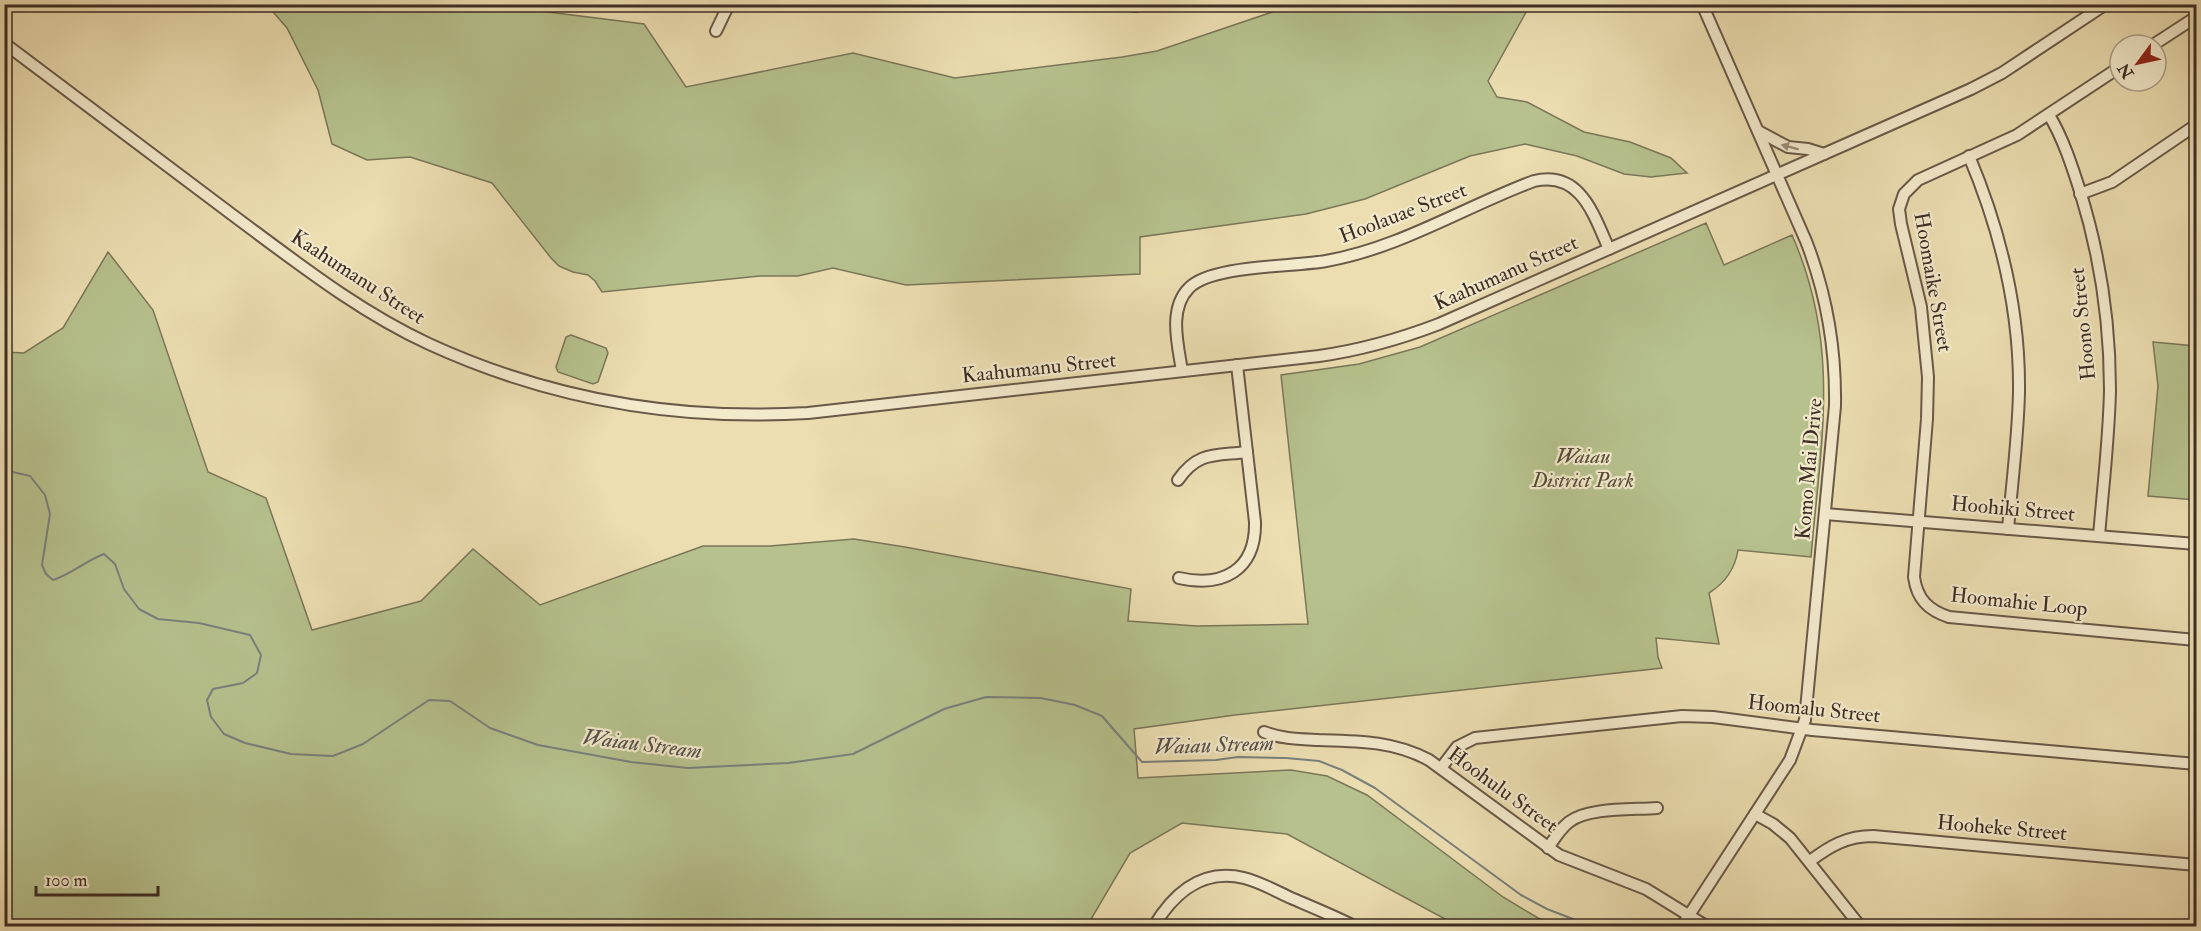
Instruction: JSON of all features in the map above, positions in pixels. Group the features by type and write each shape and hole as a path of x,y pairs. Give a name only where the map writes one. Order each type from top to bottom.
{"street":[{"path":"717,31 729,4"},
{"path":"1122,4 1136,6 1146,4"},
{"name":"Komo Mai Drive","path":"1682,927 1790,760 1803,729 1808,706 1835,406 1835,364 1824,293 1813,260 1702,4"},
{"name":"Kaahumanu Street","path":"4,43 304,269 353,302 428,344 478,365 529,382 624,405 691,413 751,415 808,413 1237,365 1344,352 1400,338 1439,324 1992,79 2106,4"},
{"path":"2168,35 2196,17"},
{"name":"Hoomaike Street","path":"1918,521 1927,419 1928,363 1921,307 1901,224 1900,204 1908,189 1918,180 2017,135 2108,75"},
{"name":"Hoono Street","path":"2049,115 2067,155 2097,258 2108,338 2109,407 2099,536"},
{"path":"2080,194 2112,182 2196,125"},
{"path":"1758,131 1788,147 1808,149 1824,154"},
{"path":"1969,156 1998,233 2010,287 2017,340 2018,411 2008,529"},
{"name":"Hoolauae Street","path":"1182,371 1176,324 1177,309 1185,292 1202,278 1221,273 1314,263 1358,254 1402,238 1534,181 1546,179 1561,181 1577,190 1588,205 1609,249"},
{"path":"1179,578 1197,582 1222,578 1238,569 1248,556 1255,532 1237,365"},
{"path":"1178,480 1190,464 1200,458 1247,452"},
{"name":"Hoohiki Street","path":"1826,514 2196,544"},
{"name":"Hoomahie Loop","path":"1918,521 1914,567 1915,585 1923,602 1941,614 1956,618 2196,639"},
{"name":"Hoomalu Street","path":"1441,768 1457,747 1475,738 1591,724 1700,716 1803,729 2196,764"},
{"name":"Hoohulu Street","path":"1264,732 1280,738 1391,744 1415,752 1441,768 1548,848 1571,861 1646,889 1706,927"},
{"path":"1548,848 1564,827 1584,814 1657,808"},
{"path":"1755,814 1773,824 1790,838 1860,927"},
{"name":"Hooheke Street","path":"1810,861 1846,839 1873,836 2196,865"},
{"path":"1154,927 1169,903 1181,892 1198,882 1226,876 1255,881 1354,927"}],"green space":[{"path":"267,5 515,5 516,8 644,24 686,87 853,53 955,78 1122,57 1157,51 1293,5 1530,5 1488,81 1497,97 1527,102 1584,132 1630,142 1671,158 1687,173 1651,177 1624,174 1577,156 1525,144 1470,156 1365,199 1306,214 1140,237 1140,274 906,285 833,268 798,276 760,276 602,292 588,275 559,266 492,183 410,157 367,160 332,144 318,90 287,28"},
{"name":"Waiau District Park","path":"1706,223 1724,265 1792,235 1807,276 1817,316 1824,394 1811,557 1738,550 1728,575 1709,593 1719,644 1656,638 1662,668 1235,715 1134,729 1138,778 1291,770 1327,776 1367,795 1503,897 1538,918 1560,926 1458,926 1287,834 1182,823 1130,853 1087,926 5,926 5,352 24,353 63,328 108,252 153,310 208,472 266,498 312,630 421,601 473,549 540,605 703,546 770,546 854,539 1131,589 1128,621 1196,626 1308,624 1281,375 1359,364 1420,347"},
{"path":"571,335 606,348 608,353 598,382 593,384 558,372 556,367 566,337"},
{"path":"2153,342 2196,346 2196,500 2148,496 2158,386"}],"waterway":[{"name":"Waiau Stream","path":"4,470 30,476 45,495 50,514 42,565 46,574 53,580 104,554 115,564 124,589 139,609 158,619 199,623 250,635 261,655 257,673 243,683 213,689 207,700 211,717 224,734 245,743 291,754 333,756 363,744 429,700 450,701 490,728 538,745 631,762 688,768 788,763 853,754 944,709 986,697 1041,698 1075,705 1102,716 1142,762 1216,760 1238,757 1286,758 1319,761 1342,770 1375,788 1521,895 1547,909 1591,926"}]}
